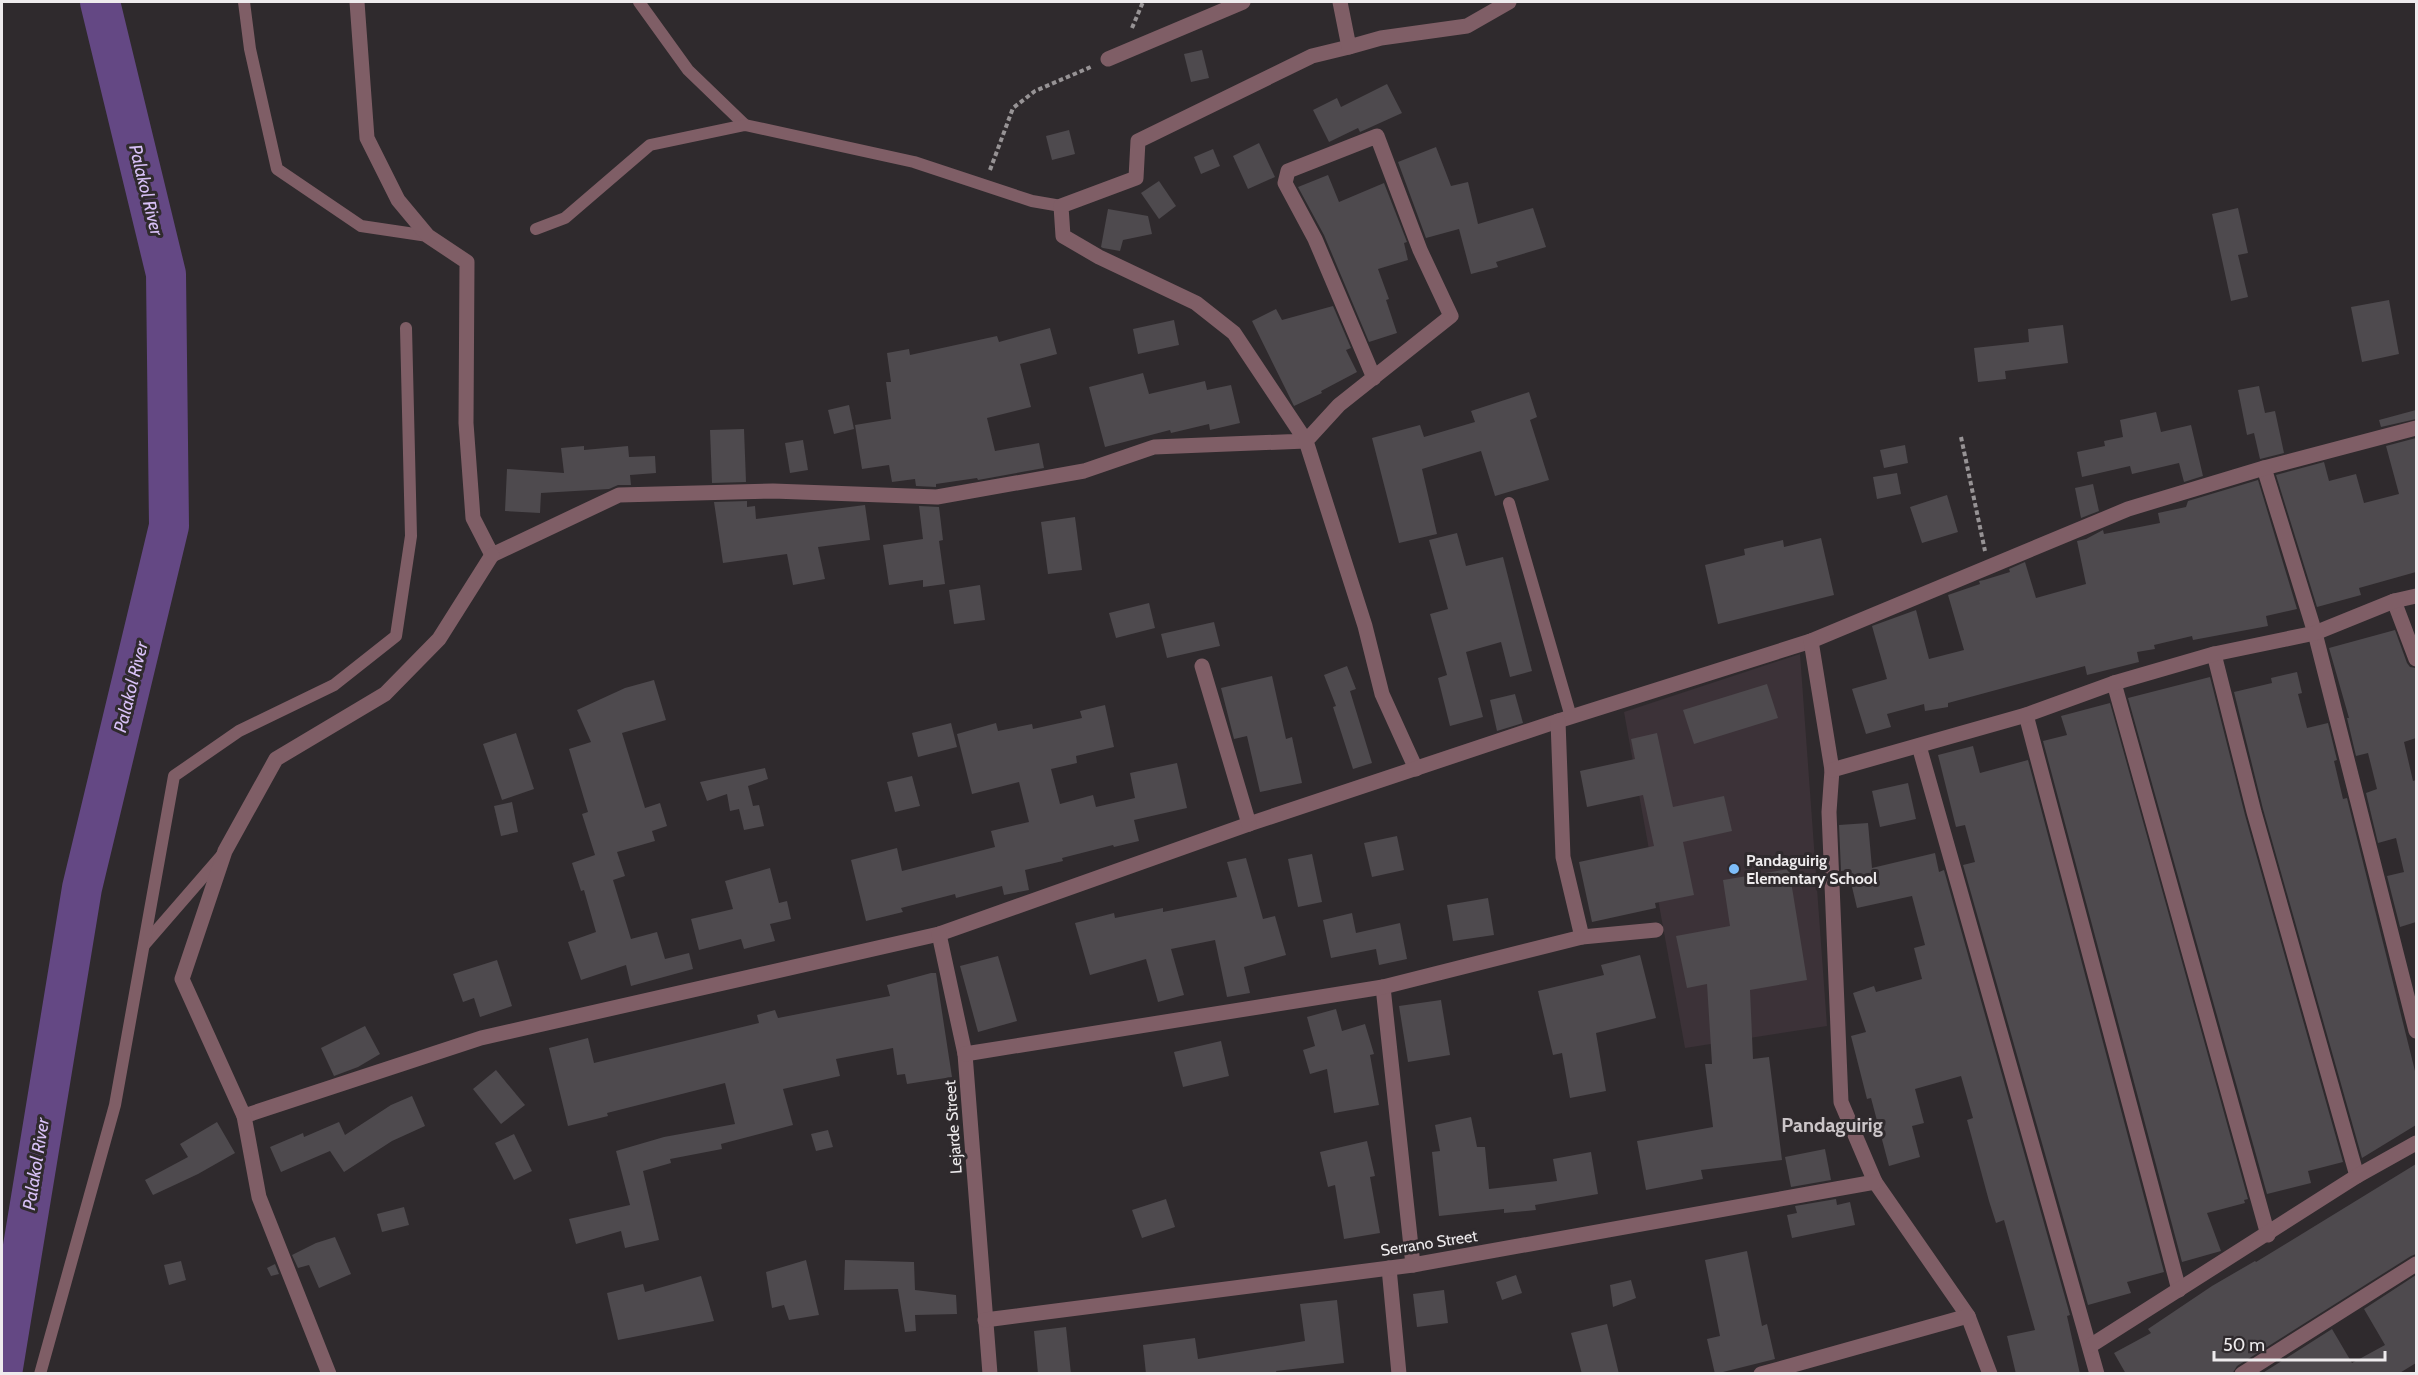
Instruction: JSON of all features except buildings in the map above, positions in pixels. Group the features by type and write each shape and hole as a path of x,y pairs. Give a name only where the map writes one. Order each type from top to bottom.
{"street":[{"path":"357,2 367,138 398,200 428,236 467,262 466,423 473,518 492,555"},
{"path":"1108,59 1243,2"},
{"path":"1341,2 1350,47"},
{"path":"1416,769 1382,694 1365,626 1306,441 1234,333 1196,303 1099,257 1063,236 1061,206 1136,178 1138,141 1312,56 1381,38 1467,26 1509,2"},
{"path":"329,1374 259,1197 244,1116 182,979 225,851 276,759 385,694 439,639 492,555 619,495 773,491 937,497 1084,471 1155,447 1306,441 1339,405 1374,378 1451,316 1420,250 1377,136 1288,171 1285,183 1315,239 1374,378"},
{"path":"244,1116 481,1038 939,934 1249,824 1564,719 1810,641 2128,509 2264,468 2416,428"},
{"path":"2264,468 2315,633 2416,1025"},
{"path":"1832,770 2026,715 2114,683 2214,654 2315,633 2394,601 2416,596"},
{"path":"2394,601 2416,658"},
{"path":"1810,641 1832,770 1829,812 1841,1102 1875,1182 1968,1316 1990,1374"},
{"path":"2214,654 2254,812 2357,1176"},
{"path":"1202,666 1249,824"},
{"path":"2114,683 2268,1235"},
{"path":"2026,715 2179,1290"},
{"path":"1564,719 1563,856 1582,936"},
{"path":"1919,746 2097,1374"},
{"path":"965,1054 1383,987 1582,936 1656,930"},
{"name":"Lejarde Street","path":"939,934 965,1054 990,1374"},
{"path":"1383,987 1413,1265"},
{"path":"2090,1346 2268,1235 2357,1176 2416,1143"},
{"name":"Serrano Street","path":"985,1320 1413,1265 1875,1182"},
{"path":"2242,1374 2416,1264"},
{"path":"1389,1268 1399,1374"},
{"path":"1761,1374 1968,1316"}],"lane":[{"path":"244,2 250,49 277,169 362,226 428,236"},
{"path":"639,2 688,70 746,125"},
{"path":"536,229 565,218 650,145 746,125 914,162 1032,201 1061,206"},
{"path":"40,1374 115,1105 174,776 239,731 334,685 396,636 411,536 406,328"},
{"path":"1509,502 1564,719"},
{"path":"143,946 225,851"}],"path":[{"path":"984,185 1013,108 1035,91 1108,59 1133,27 1143,2"},
{"path":"1961,437 1989,566"}],"shaded area":[{"name":"Pandaguirig Elementary School","path":"1800,654 1827,1026 1685,1048 1624,712"}],"waterway":[{"name":"Palakol River","path":"2,1374 82,888 169,526 166,274 100,2"}],"place":[{"name":"Pandaguirig Elementary School","path":"1734,869"}],"district":[{"name":"Pandaguirig","path":"1832,1125"}]}
